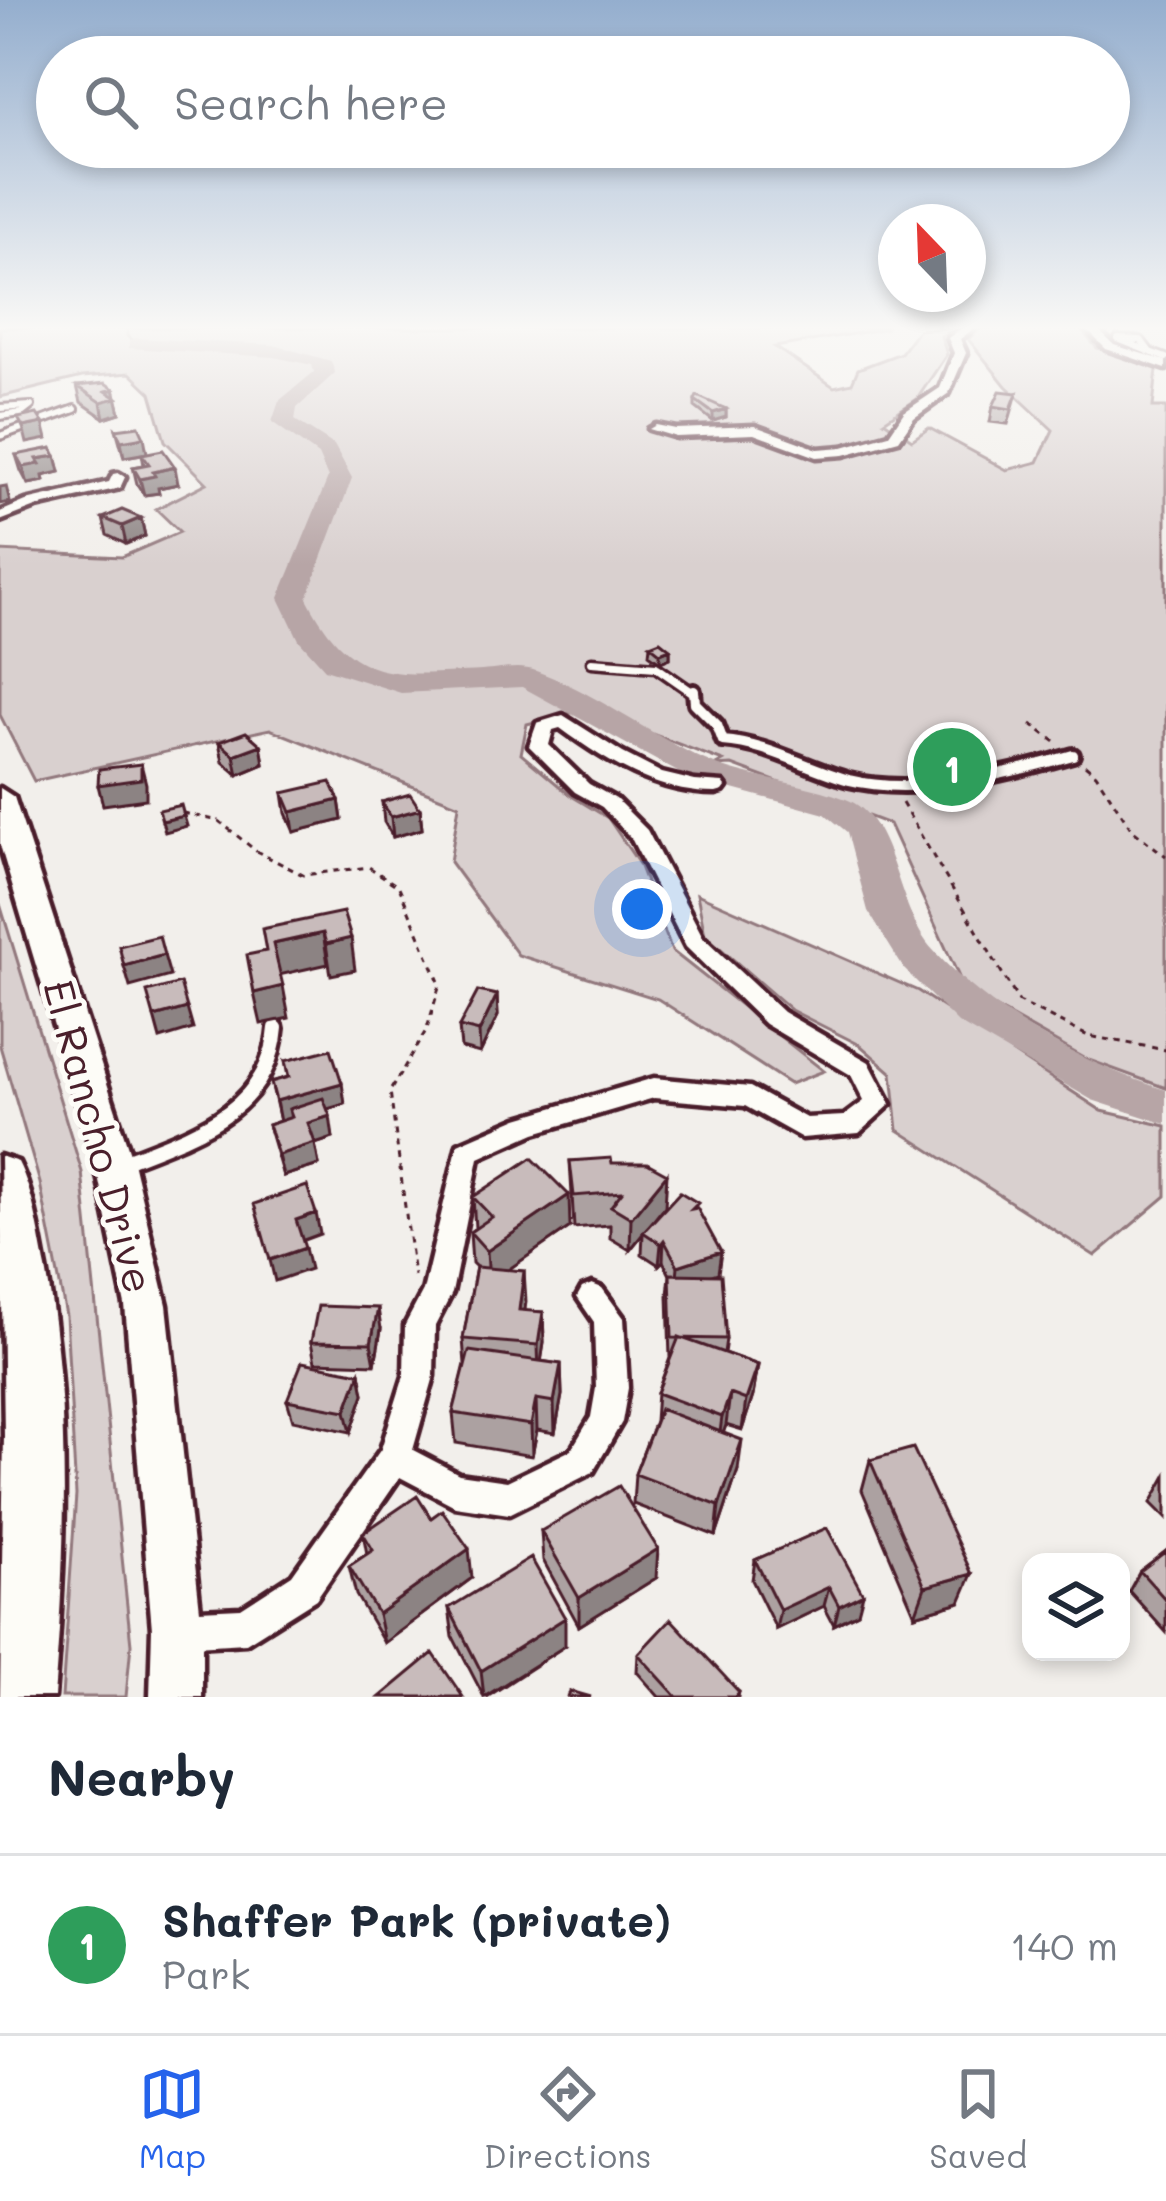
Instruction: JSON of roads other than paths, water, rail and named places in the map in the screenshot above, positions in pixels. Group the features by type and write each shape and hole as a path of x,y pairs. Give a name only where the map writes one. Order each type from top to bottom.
{"highway":[{"path":"0,1177 28,1312 36,1417 34,1543 20,1697"}],"street":[{"path":"656,429 676,433 755,430 817,453 844,452 894,436 908,415 920,407"},
{"path":"0,517 32,504 116,485 118,477"},
{"path":"178,1629 246,1625 304,1587 395,1456 419,1376 420,1325 436,1293 467,1152 527,1126 653,1088 750,1097 802,1128 850,1126 878,1104 860,1069 774,1018 694,942 640,835 609,802 582,788 539,746 544,727 563,721 603,751 650,774 693,789 716,787"},
{"name":"El Rancho Drive","path":"0,797 115,1166 146,1304 178,1629 176,1697"},
{"path":"395,1456 455,1490 508,1498 582,1461 606,1422 612,1388 609,1318 592,1297"}],"lane":[{"path":"0,436 75,409"},
{"path":"592,662 656,668 678,678 695,692 695,703 717,725 723,741 738,740 790,762 873,784 1008,770 1073,755"},
{"path":"115,1166 229,1115 252,1093 268,1065 277,1041 276,1028"}],"waterway":[{"path":"287,407 283,422 326,450 340,478 293,598 314,640 336,663 401,684 527,678 697,769 837,807 863,828 887,911 918,959 973,1012 1107,1088 1166,1107"}],"place":[{"name":"Shaffer Park (private)","path":"952,767"}]}
